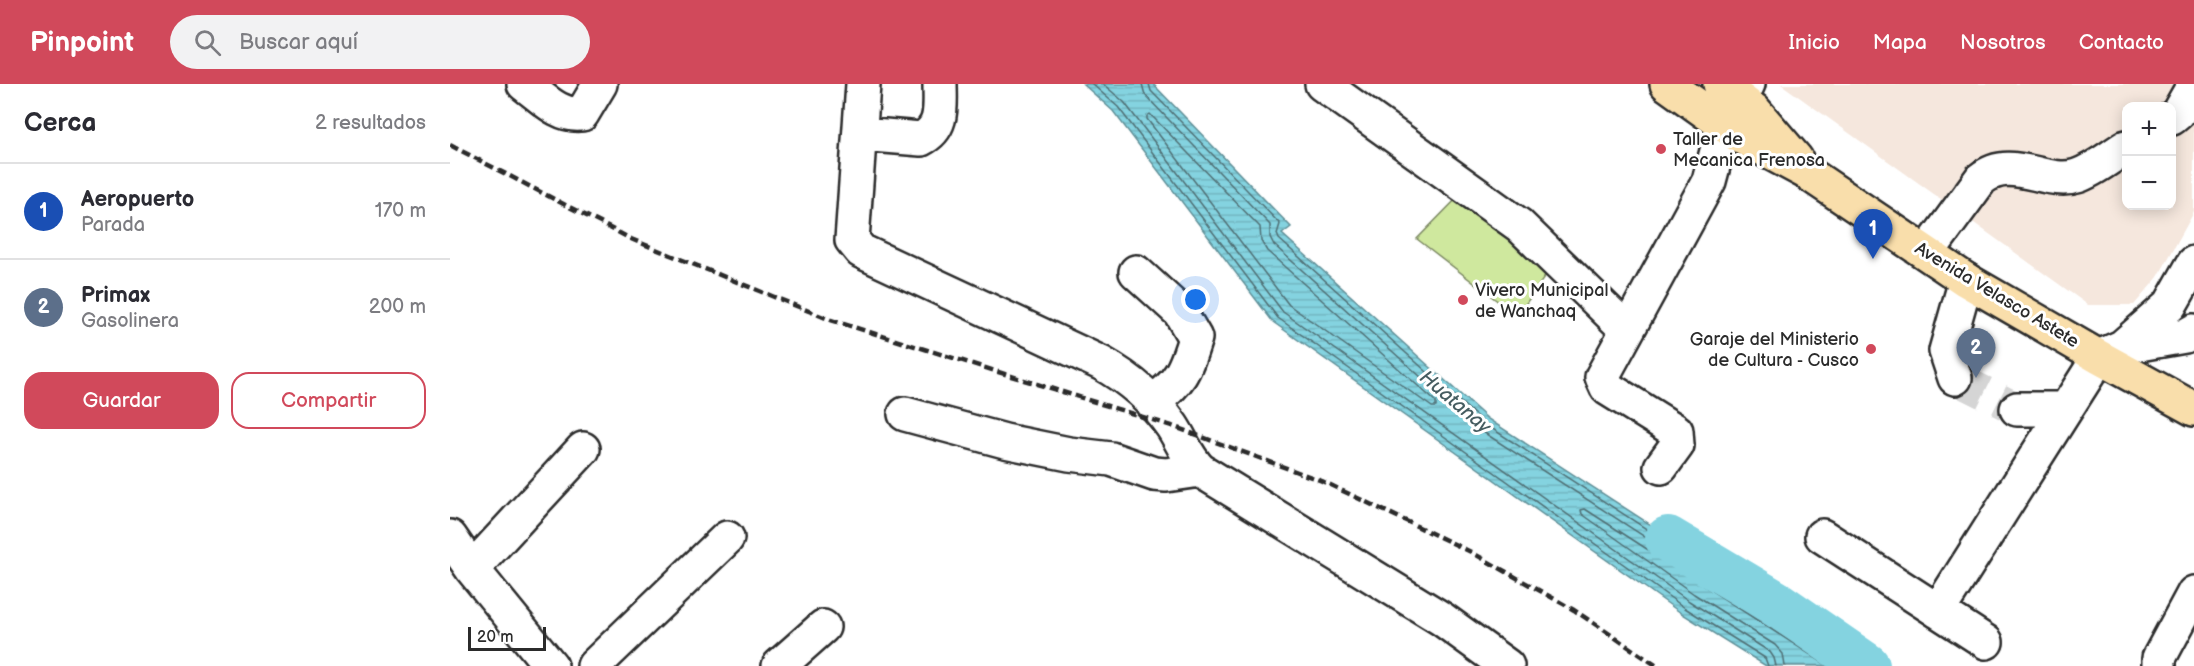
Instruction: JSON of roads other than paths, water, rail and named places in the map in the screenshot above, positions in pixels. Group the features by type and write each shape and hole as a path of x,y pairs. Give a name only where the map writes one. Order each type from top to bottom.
{"highway":[{"name":"Avenida Velasco Astete","path":"1667,84 1733,98 1754,110 1806,171 1966,280 2111,352 2194,409"}],"street":[{"path":"524,84 562,113 573,115 582,114 600,84"},
{"path":"863,84 852,240 861,250 1101,363 1121,375 1152,403 1172,426 1192,462 1200,470 1442,619 1507,666"},
{"path":"860,135 921,139 930,134 940,115 940,84"},
{"path":"1322,84 1520,225 1627,330"},
{"path":"2176,115 2194,85"},
{"path":"1661,467 1677,444 1676,430 1607,388 1602,377 1709,181 1733,98"},
{"path":"1927,253 1982,179 1990,172 2003,169 2021,170 2060,178 2077,176 2122,150"},
{"path":"1938,611 2066,409 2111,352 2170,305 2194,263"},
{"path":"1136,272 1180,312 1195,338 1186,368 1170,389 1152,403"},
{"path":"1955,378 1946,351 1966,280"},
{"path":"2111,352 2191,338"},
{"path":"2017,409 2066,409"},
{"path":"905,414 1005,441 1069,454 1111,459 1154,474 1166,475 1200,470"},
{"path":"472,569 583,450"},
{"path":"1822,536 1986,642"},
{"path":"450,537 472,569 551,666"},
{"path":"594,666 727,538"},
{"path":"2159,666 2159,658 2194,593"},
{"path":"779,666 823,627"}],"water":[{"path":"1083,84 1153,84 1291,227 1282,234 1488,419 1868,666 1766,666 1681,613 1273,322 1113,111"}],"waterway":[{"name":"Huatanay","path":"1668,539 1774,602 1867,666"}],"tunnel":[{"path":"1955,378 2017,409"}],"railway":[{"path":"450,145 631,239 831,320 1172,426 1322,481 1471,552 1574,610 1657,666"}],"place":[{"name":"Taller de Mecanica Frenosa","path":"1661,149"},
{"name":"Aeropuerto","path":"1873,259"},
{"name":"Vivero Municipal de Wanchaq","path":"1463,300"},
{"name":"Garaje del Ministerio de Cultura - Cusco","path":"1871,349"},
{"name":"Primax","path":"1976,378"}]}
